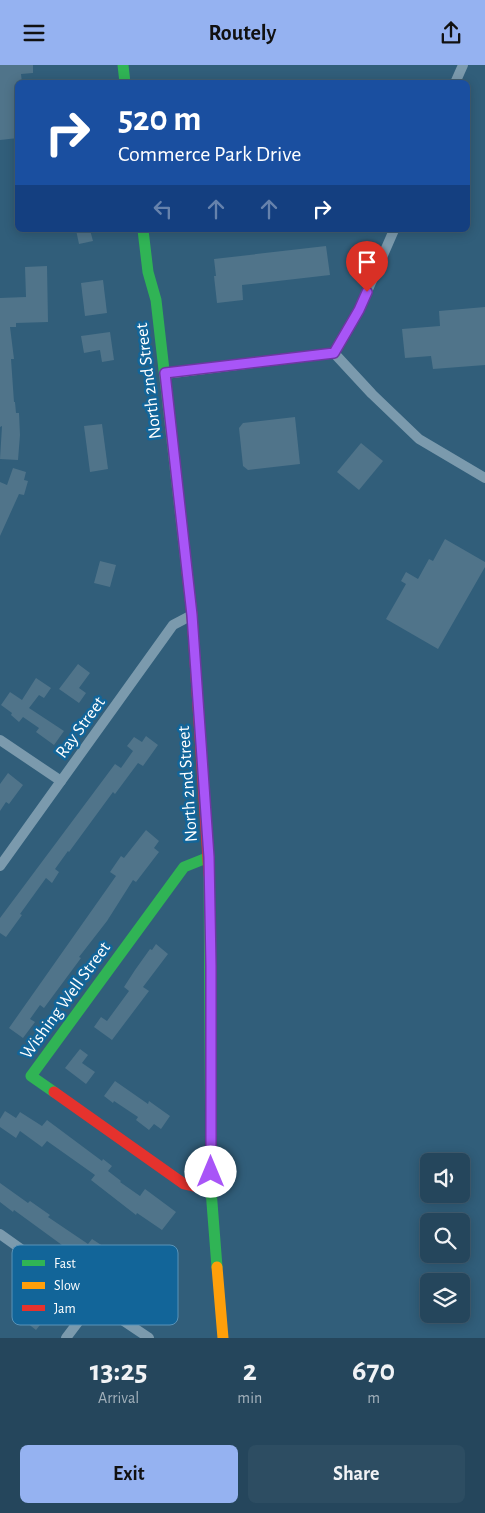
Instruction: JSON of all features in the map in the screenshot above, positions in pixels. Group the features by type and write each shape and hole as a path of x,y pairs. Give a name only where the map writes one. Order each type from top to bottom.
{"main road":[{"path":"123,65 125,80"},
{"name":"North 2nd Street","path":"143,232 148,272 156,300 192,615 209,857 211,966 210,1190 223,1338"},
{"name":"Wishing Well Street","path":"209,857 184,867 31,1076 184,1184 210,1190"}],"street":[{"path":"456,80 462,65"},
{"path":"334,353 359,310 393,232"},
{"path":"165,373 334,353"},
{"path":"334,353 372,394 419,439 485,478"},
{"name":"Ray Street","path":"0,866 173,625 192,615"},
{"path":"0,740 60,781"},
{"path":"2,1237 14,1245"},
{"path":"66,1338 76,1325"},
{"path":"130,1325 149,1338"}],"building":[{"path":"0,65 33,65 33,73 21,74 22,80 15,80 15,138 0,140"},
{"path":"76,232 91,232 93,241 79,244"},
{"path":"326,246 330,275 242,285 243,300 217,303 214,259"},
{"path":"47,266 48,322 16,323 16,327 10,327 14,359 11,359 14,402 16,413 19,413 20,435 18,460 0,459 2,426 0,427 0,298 26,297 25,267"},
{"path":"103,280 107,313 85,316 81,283"},
{"path":"485,307 485,365 433,369 431,356 405,358 402,329 440,326 439,311"},
{"path":"110,332 114,360 102,362 100,350 84,353 81,336"},
{"path":"295,417 300,464 248,470 243,466 239,428 243,423"},
{"path":"102,424 108,469 90,472 84,426"},
{"path":"361,443 383,461 359,490 337,472"},
{"path":"13,468 26,472 24,480 28,481 24,495 19,494 0,536 0,482 7,485"},
{"path":"445,539 485,562 485,567 438,649 386,619 406,584 401,581 406,572 418,579 429,559 433,561"},
{"path":"100,561 116,565 110,587 94,583"},
{"path":"78,664 90,673 79,688 86,693 79,703 59,689"},
{"path":"36,678 51,688 44,698 39,695 29,708 64,731 54,745 36,732 39,728 23,717 19,722 11,715 12,713 1,705 10,692 22,700"},
{"path":"146,736 158,745 143,766 138,763 115,794 113,792 55,869 59,872 52,883 46,878 6,937 0,933 0,918 115,764 121,768 133,751 127,746 134,737 142,742"},
{"path":"8,773 23,785 9,804 6,802 0,811 0,784"},
{"path":"146,830 159,841 154,848 159,852 136,882 133,880 107,921 79,957 81,958 44,1008 40,1005 30,1019 35,1022 23,1038 9,1028 116,876 110,872 121,856 124,858"},
{"path":"156,944 168,954 143,987 149,991 112,1040 94,1027 101,1017 107,1021 129,991 124,987 150,949 152,950"},
{"path":"80,1049 88,1055 82,1063 95,1072 86,1084 65,1068"},
{"path":"115,1081 148,1104 149,1101 170,1116 161,1129 154,1124 149,1130 136,1120 138,1117 104,1096"},
{"path":"5,1111 16,1118 20,1112 42,1126 47,1120 102,1161 103,1159 112,1166 108,1171 120,1182 140,1196 145,1189 176,1212 162,1230 137,1213 136,1215 91,1180 95,1175 47,1141 42,1147 20,1131 16,1138 0,1127 0,1119"},
{"path":"0,1183 28,1203 30,1201 50,1215 48,1217 88,1244 92,1239 101,1245 62,1245 0,1202"},
{"path":"30,1325 40,1325 36,1330"}],"traffic: fast":[{"path":"123,65 125,80"},
{"path":"143,232 148,272 156,300 187,572"},
{"path":"54,1092 31,1076 184,867 209,857"},
{"path":"209,875 211,1190 217,1267"}],"traffic: slow":[{"path":"217,1267 223,1338"}],"traffic: jam":[{"path":"187,572 192,615 209,875"},
{"path":"54,1092 184,1184 211,1190"}],"route":[{"path":"211,1172 209,857 192,615 165,373 334,353 359,310 367,292"}]}
